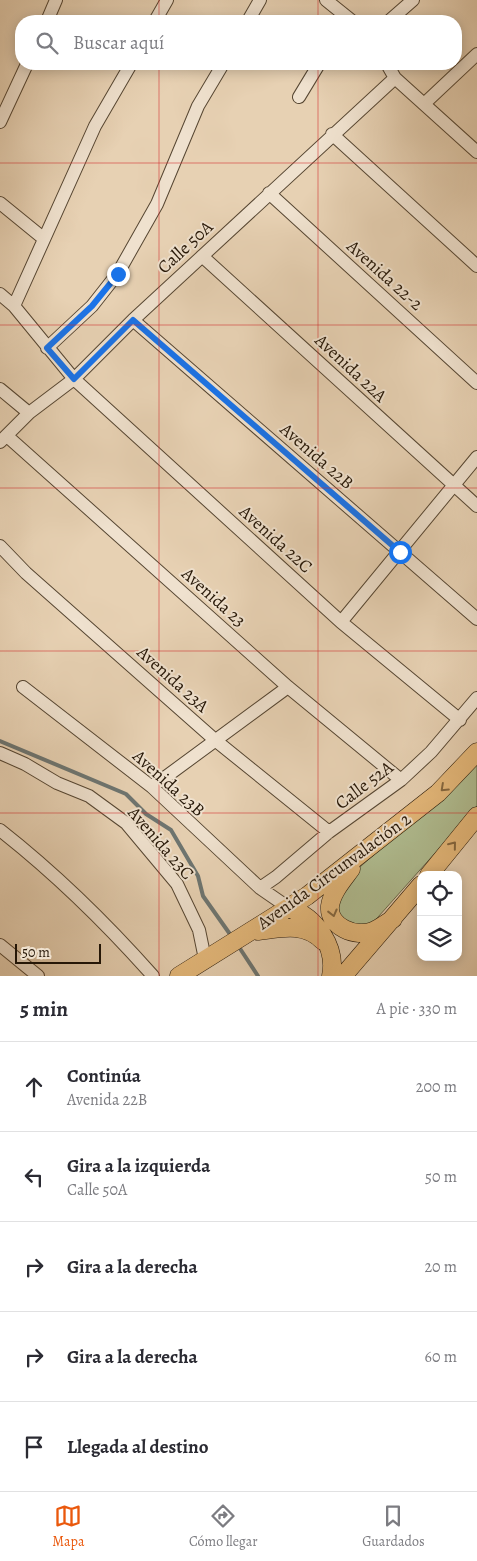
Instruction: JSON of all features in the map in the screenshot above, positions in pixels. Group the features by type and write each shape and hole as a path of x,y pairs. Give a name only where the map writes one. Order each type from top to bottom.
{"highway":[{"name":"Avenida Circunvalación 2","path":"180,976 204,959 241,939 289,908 359,856 438,793 477,752"},
{"path":"432,871 477,816"},
{"path":"359,856 335,891 330,907 335,922 351,933 372,932 393,919"},
{"path":"343,976 417,890"},
{"path":"289,908 310,918 319,929 328,947 333,965 331,976"},
{"path":"241,939 294,927 306,930 320,938 328,947"}],"street":[{"path":"50,15 56,0"},
{"path":"158,15 167,0"},
{"path":"251,15 260,0"},
{"path":"326,0 342,15"},
{"path":"396,15 413,0"},
{"path":"462,68 477,54"},
{"path":"0,122 24,70"},
{"path":"5,302 43,238 95,126 128,70"},
{"path":"47,348 92,306 118,274 158,204 198,106 219,70"},
{"path":"299,97 315,70"},
{"path":"390,70 395,78 425,103 477,152"},
{"path":"425,103 460,70"},
{"name":"Calle 50A","path":"3,439 29,413 74,379 133,320 332,134 395,78"},
{"path":"332,134 477,266"},
{"name":"Avenida 22-2","path":"269,193 477,383"},
{"path":"0,203 43,238"},
{"name":"Avenida 22A","path":"202,256 477,506"},
{"name":"Avenida 22C","path":"5,302 74,379 341,622 460,720"},
{"name":"Avenida 22B","path":"133,320 477,619"},
{"path":"0,390 29,413"},
{"name":"Avenida 23","path":"3,439 288,687 401,780"},
{"path":"341,622 477,457"},
{"name":"Avenida 23A","path":"0,546 26,572 215,740 330,832"},
{"name":"Avenida 23B","path":"23,687 152,787 260,888 289,908"},
{"path":"152,787 288,687"},
{"name":"Calle 52A","path":"260,888 330,832 401,780 460,720 477,698"},
{"name":"Avenida 23C","path":"0,753 57,783 89,796 126,823 177,884 199,930 204,959"},
{"path":"0,830 45,865 126,945 153,976"},
{"path":"0,945 38,976"}],"green space":[{"path":"477,759 477,806 419,871 417,871 370,926 350,924 342,918 336,908 339,892 361,866 458,782"}],"waterway":[{"path":"0,741 126,794 146,814 171,830 198,876 203,896 232,937"},
{"path":"237,944 258,976"}],"route":[{"path":"118,274 92,306 47,348 74,379 133,320 400,552"}]}
